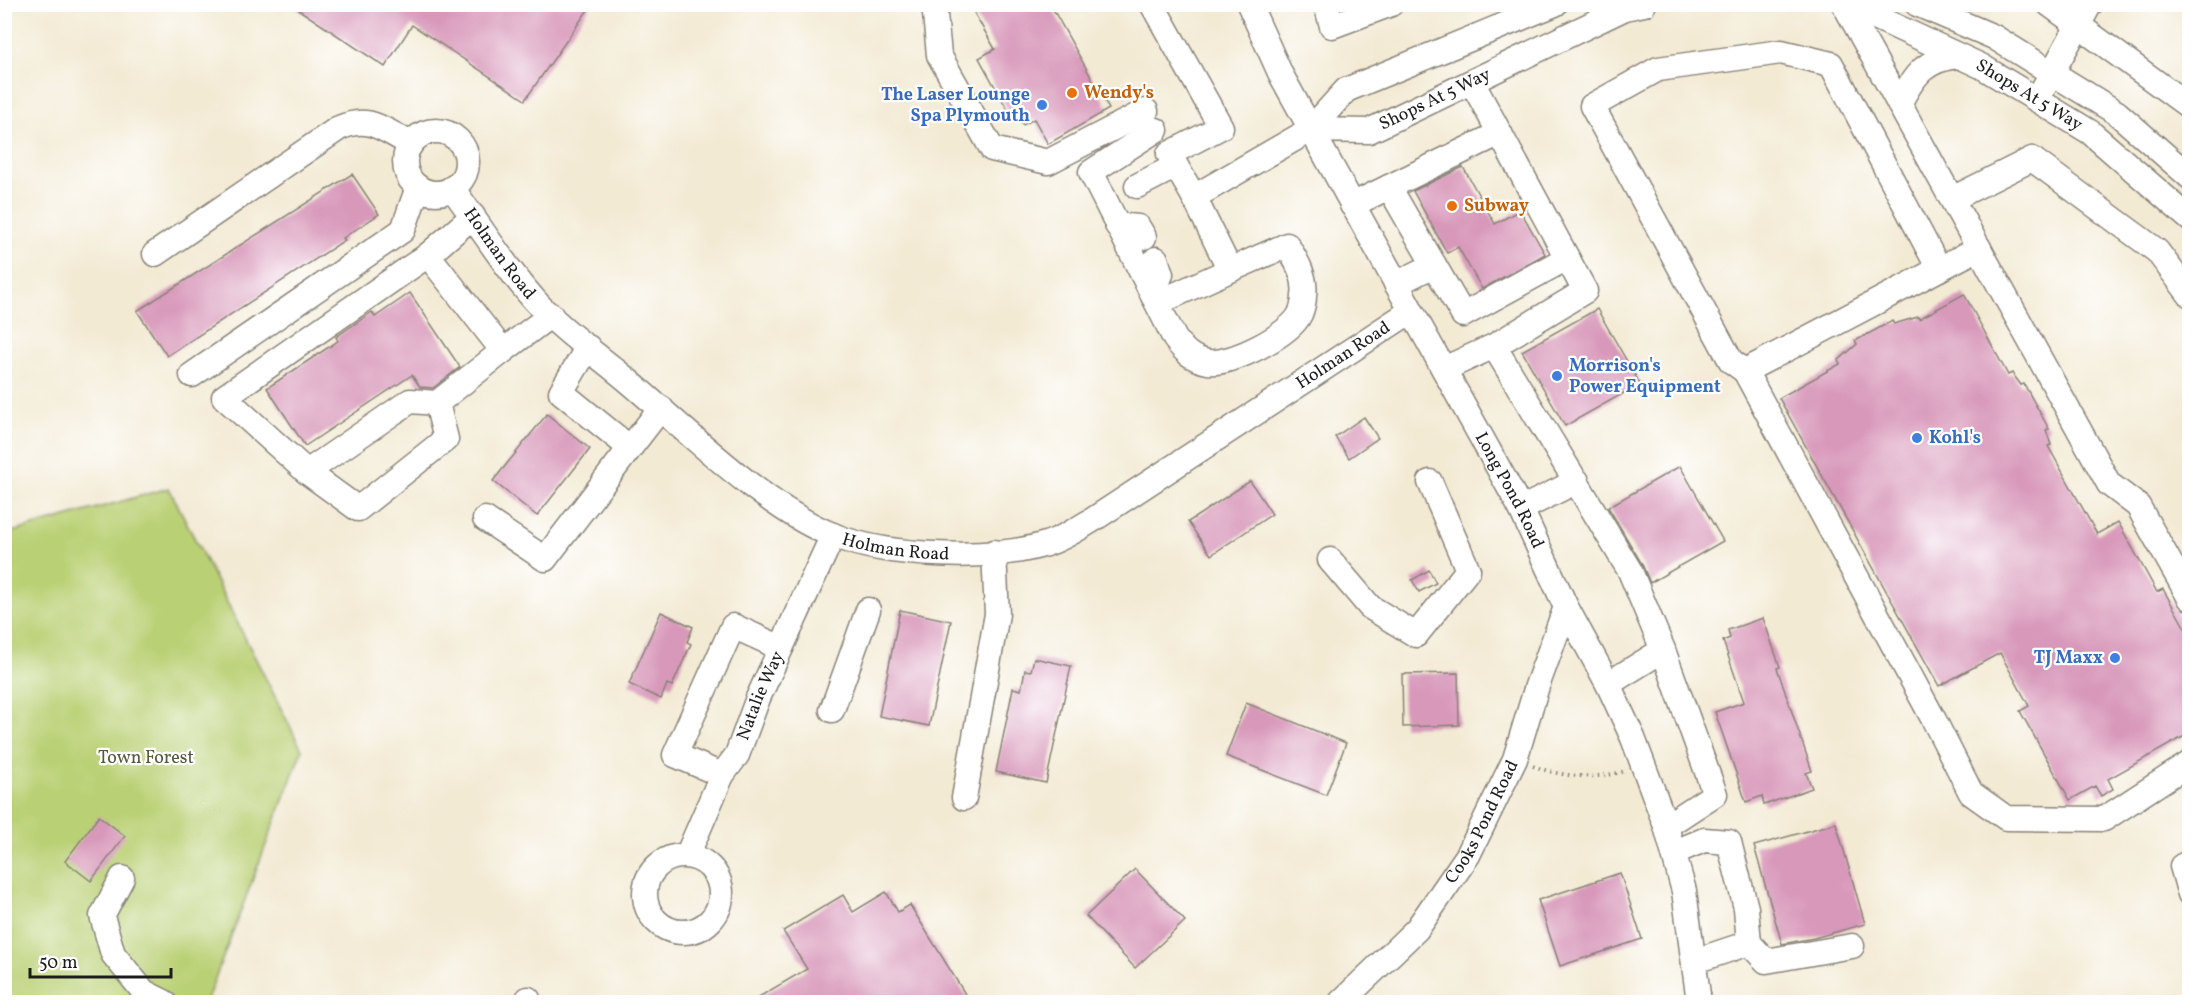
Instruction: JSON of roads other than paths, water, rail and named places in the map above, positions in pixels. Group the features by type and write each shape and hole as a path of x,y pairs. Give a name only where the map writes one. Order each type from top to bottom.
{"street":[{"path":"934,4 939,55 992,149 1091,172 1155,299 1185,353 1211,362 1230,360 1283,332 1299,315 1305,294 1301,268 1287,244 1230,270 1155,299"},
{"path":"1152,4 1221,127 1169,154 1194,197 1230,270"},
{"name":"Long Pond Road","path":"1249,4 1281,75 1521,509 1566,607 1608,684 1643,765 1675,852 1684,891 1699,1002"},
{"path":"1326,4 1332,26 1391,4"},
{"name":"Shops At 5 Way","path":"1311,130 1369,131 1625,8 1644,4"},
{"path":"1846,4 2109,484 2138,506 2190,598"},
{"name":"Shops At 5 Way","path":"1846,4 1959,56 2037,99 2090,132 2190,219"},
{"name":"Shops At 5 Way","path":"1917,4 1994,37 2117,113 2190,177"},
{"path":"2049,4 2190,107"},
{"path":"2037,99 2090,4"},
{"path":"1543,7 1553,43"},
{"name":"Shops At 5 Way","path":"1311,130 1346,90 1543,7"},
{"path":"1940,269 1831,64 1781,52 1658,69 1592,106 1731,361 1745,371 1934,720 1971,793 2006,818 2104,819 2190,763"},
{"path":"1899,104 1909,84 1928,64 1940,57 1959,56"},
{"path":"1443,369 1494,346 1585,291 1472,82"},
{"path":"155,254 339,128 356,120 367,121 411,144 406,157 407,171 418,187 403,230 192,375"},
{"path":"1048,162 1151,121 1091,172"},
{"path":"1194,197 1311,130"},
{"name":"Holman Road","path":"411,144 420,136 433,131 448,133 460,142 467,164 465,173 452,188 435,193 418,187"},
{"path":"1353,206 1500,133"},
{"path":"1952,200 2032,159 2157,251 2190,295"},
{"path":"1137,186 1176,166"},
{"path":"1389,187 1463,315 1567,258"},
{"name":"Holman Road","path":"452,188 513,274 551,315 762,491 808,523 833,536 869,546 903,551 994,552 1047,544 1086,524 1411,311"},
{"path":"437,403 446,439 358,509 307,472 224,397 428,255 473,216"},
{"path":"1118,225 1138,227 1144,237"},
{"path":"1745,371 1979,248"},
{"path":"428,255 503,351"},
{"path":"1155,259 1161,274 1155,299"},
{"path":"1396,284 1434,266"},
{"path":"307,472 410,401 437,403 551,315"},
{"path":"1494,346 1630,571 1663,651 1715,794 1666,826"},
{"path":"588,347 561,392 630,448"},
{"path":"485,519 545,559 660,408"},
{"path":"1521,509 1577,481"},
{"path":"1330,560 1370,607 1416,635 1468,570 1430,482"},
{"name":"Natalie Way","path":"687,856 722,775 737,754 758,698 833,536"},
{"path":"964,798 997,614 994,552"},
{"name":"Cooks Pond Road","path":"1341,1002 1417,929 1468,855 1515,759 1537,686 1566,607"},
{"path":"832,710 867,610"},
{"path":"722,775 675,755 733,626 781,648"},
{"path":"1608,684 1663,651"},
{"path":"1675,852 1704,840 1729,842 1746,908 1749,943 1766,960 1852,946"},
{"path":"2190,862 2182,866 2190,894"},
{"path":"122,878 102,916 113,954 144,992 164,1002"},
{"path":"1695,961 1749,943"}],"place":[{"name":"Wendy's","path":"1072,93"},
{"name":"The Laser Lounge Spa Plymouth","path":"1042,105"},
{"name":"Subway","path":"1452,206"},
{"name":"Morrison's Power Equipment","path":"1557,376"},
{"name":"Kohl's","path":"1917,438"},
{"name":"TJ Maxx","path":"2115,658"}],"park label":[{"name":"Town Forest","path":"146,758"}]}
